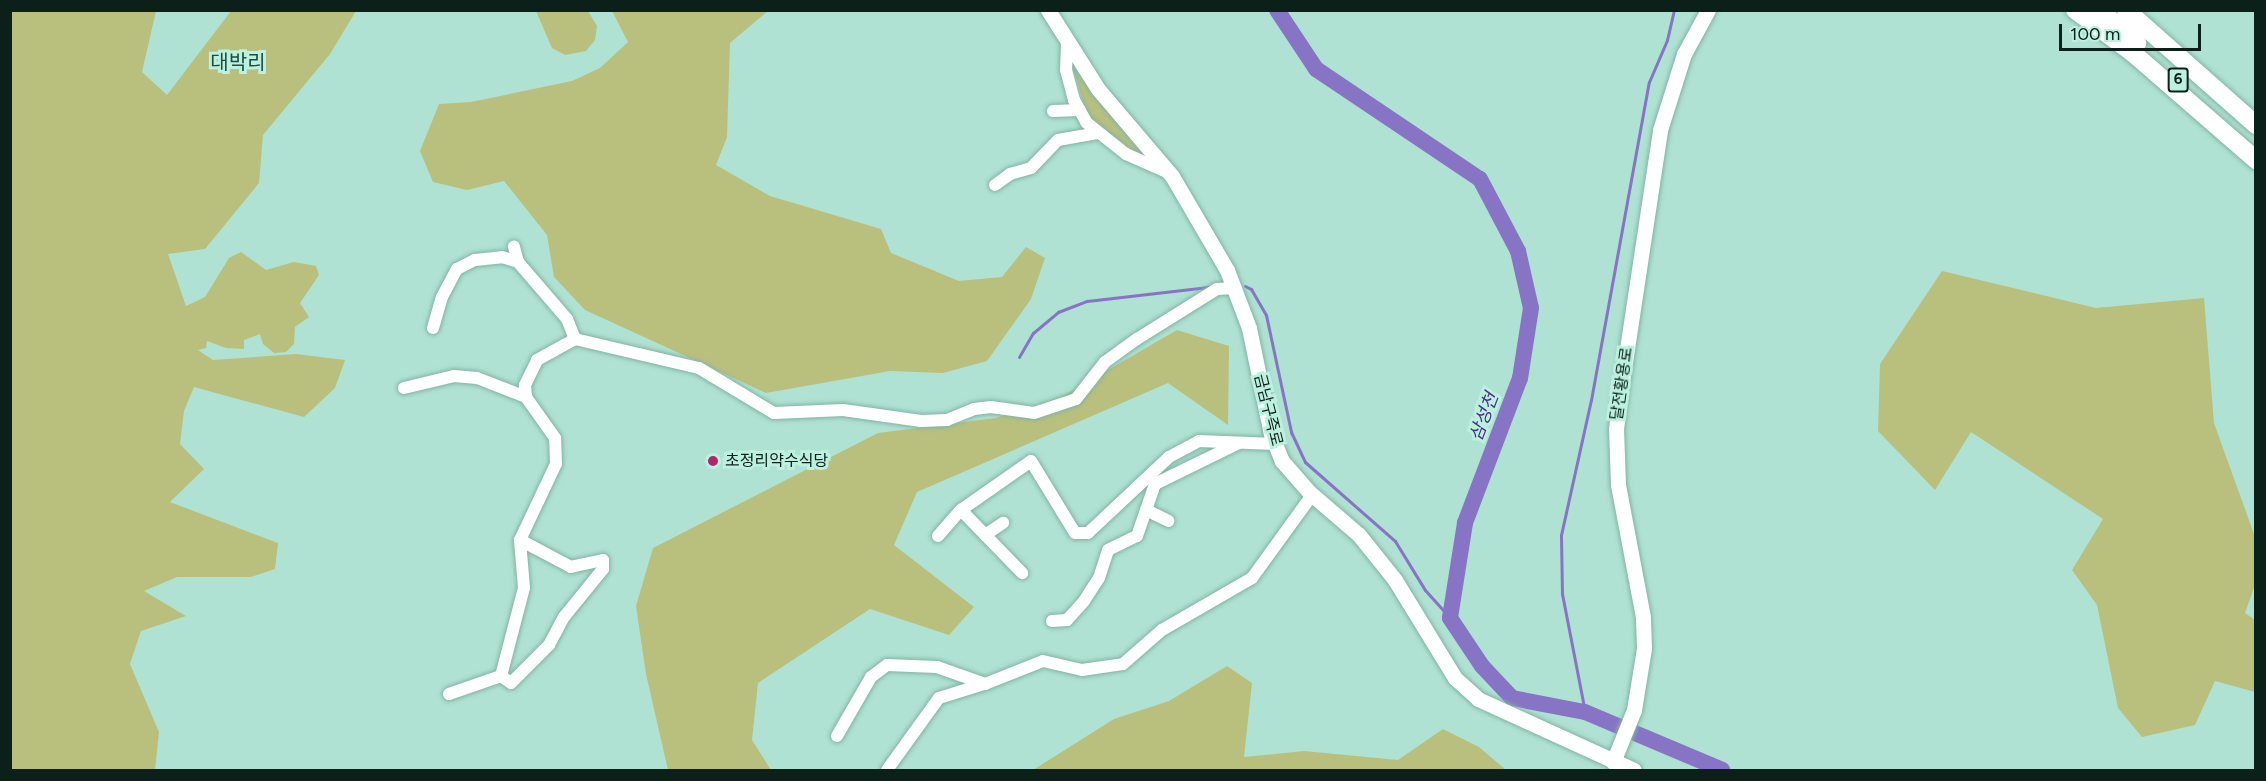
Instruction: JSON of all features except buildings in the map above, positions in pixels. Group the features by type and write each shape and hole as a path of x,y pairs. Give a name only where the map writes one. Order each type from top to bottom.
{"highway":[{"path":"2075,10 2134,54 2256,160"},
{"name":"6","path":"2100,10 2256,151"},
{"name":"6","path":"2126,10 2256,124"},
{"path":"2143,10 2218,79 2256,124"}],"main road":[{"name":"금남구즉로","path":"1048,10 1067,43 1098,88 1169,173 1195,211 1234,288 1249,328 1275,444 1282,461 1312,495 1359,535 1395,580 1455,678 1471,692 1616,756 1634,771"},
{"name":"달전황용로","path":"1616,756 1634,710 1644,667 1643,617 1618,485 1616,429 1660,130 1684,54 1708,10"}],"street":[{"path":"1067,43 1066,70 1080,110 1098,133 1149,167 1169,173"},
{"path":"1053,111 1080,110"},
{"path":"995,185 1010,174 1031,168 1058,140 1098,133"},
{"path":"514,247 518,262 567,319 575,339"},
{"path":"433,328 442,297 457,269 475,260 502,257 518,262"},
{"path":"526,397 525,385 537,360 575,339 699,368 774,413 843,410 921,422 947,420 991,407 1035,413 1076,399 1105,362 1137,339 1217,289 1234,288"},
{"path":"404,388 466,377 508,387 526,397 555,438 556,464 520,540 524,588 501,676"},
{"path":"938,536 961,510 1031,461 1075,533 1088,533 1169,457 1199,441 1275,444"},
{"path":"1052,621 1067,620 1084,601 1099,578 1108,550 1137,537 1155,484 1240,442"},
{"path":"887,771 939,698 985,684 1043,662 1082,670 1123,664 1162,630 1252,578 1312,495"},
{"path":"961,510 1022,573"},
{"path":"1146,510 1169,521"},
{"path":"985,535 1003,523"},
{"path":"501,676 511,683 549,645 564,617 603,569 603,560 571,567 520,540"},
{"path":"837,736 871,677 887,666 937,667 985,684"},
{"path":"449,694 501,676"}],"green space":[{"path":"10,11 156,11 142,72 167,95 231,11 356,11 330,54 263,135 259,183 205,249 168,254 186,306 205,297 229,258 241,252 266,270 294,262 316,266 319,275 300,303 309,317 295,327 294,344 286,352 274,353 263,344 260,334 244,340 244,349 226,348 207,341 206,348 198,350 213,360 296,354 345,360 335,388 304,417 194,387 184,411 180,444 204,469 170,502 278,543 275,569 251,577 177,577 144,591 186,616 141,631 130,664 159,732 155,770 11,770"},
{"path":"536,11 588,11 597,26 595,40 586,51 565,55 552,48"},
{"path":"612,11 768,11 730,43 727,137 716,165 770,196 881,229 891,253 959,281 1002,277 1026,247 1045,258 1031,299 987,361 943,373 890,371 766,393 585,310 554,277 547,235 504,181 467,190 433,182 420,151 439,104 471,102 572,81 600,68 628,42"},
{"path":"1073,67 1148,157 1121,144 1094,124 1085,108"},
{"path":"1942,271 2096,308 2204,298 2214,423 2255,537 2255,585 2245,613 2255,620 2255,692 2215,681 2195,725 2142,737 2118,708 2097,605 2072,570 2103,519 1971,432 1935,490 1878,431 1880,364"},
{"path":"1177,330 1229,346 1228,425 1168,383 917,492 894,545 974,607 949,635 870,609 758,683 752,740 771,770 668,770 646,674 636,606 653,548 878,433 996,418 1061,397"},
{"path":"1227,666 1252,683 1244,757 1304,751 1398,760 1443,729 1479,747 1506,770 1033,770 1114,719 1169,701"}],"waterway":[{"name":"삼성천","path":"1277,10 1316,69 1480,179 1518,251 1531,308 1520,378 1465,523 1450,618 1482,666 1512,698 1585,712 1722,770"},
{"path":"1585,712 1562,594 1561,535 1591,400 1649,82 1667,40 1674,10"},
{"path":"1245,286 1251,289 1266,315 1291,432 1305,462 1395,541 1425,590 1450,618"},
{"path":"1019,357 1033,333 1058,312 1087,301 1208,287"}],"place":[{"name":"초정리약수식당","path":"713,461"}],"district":[{"name":"대박리","path":"238,62"}]}
